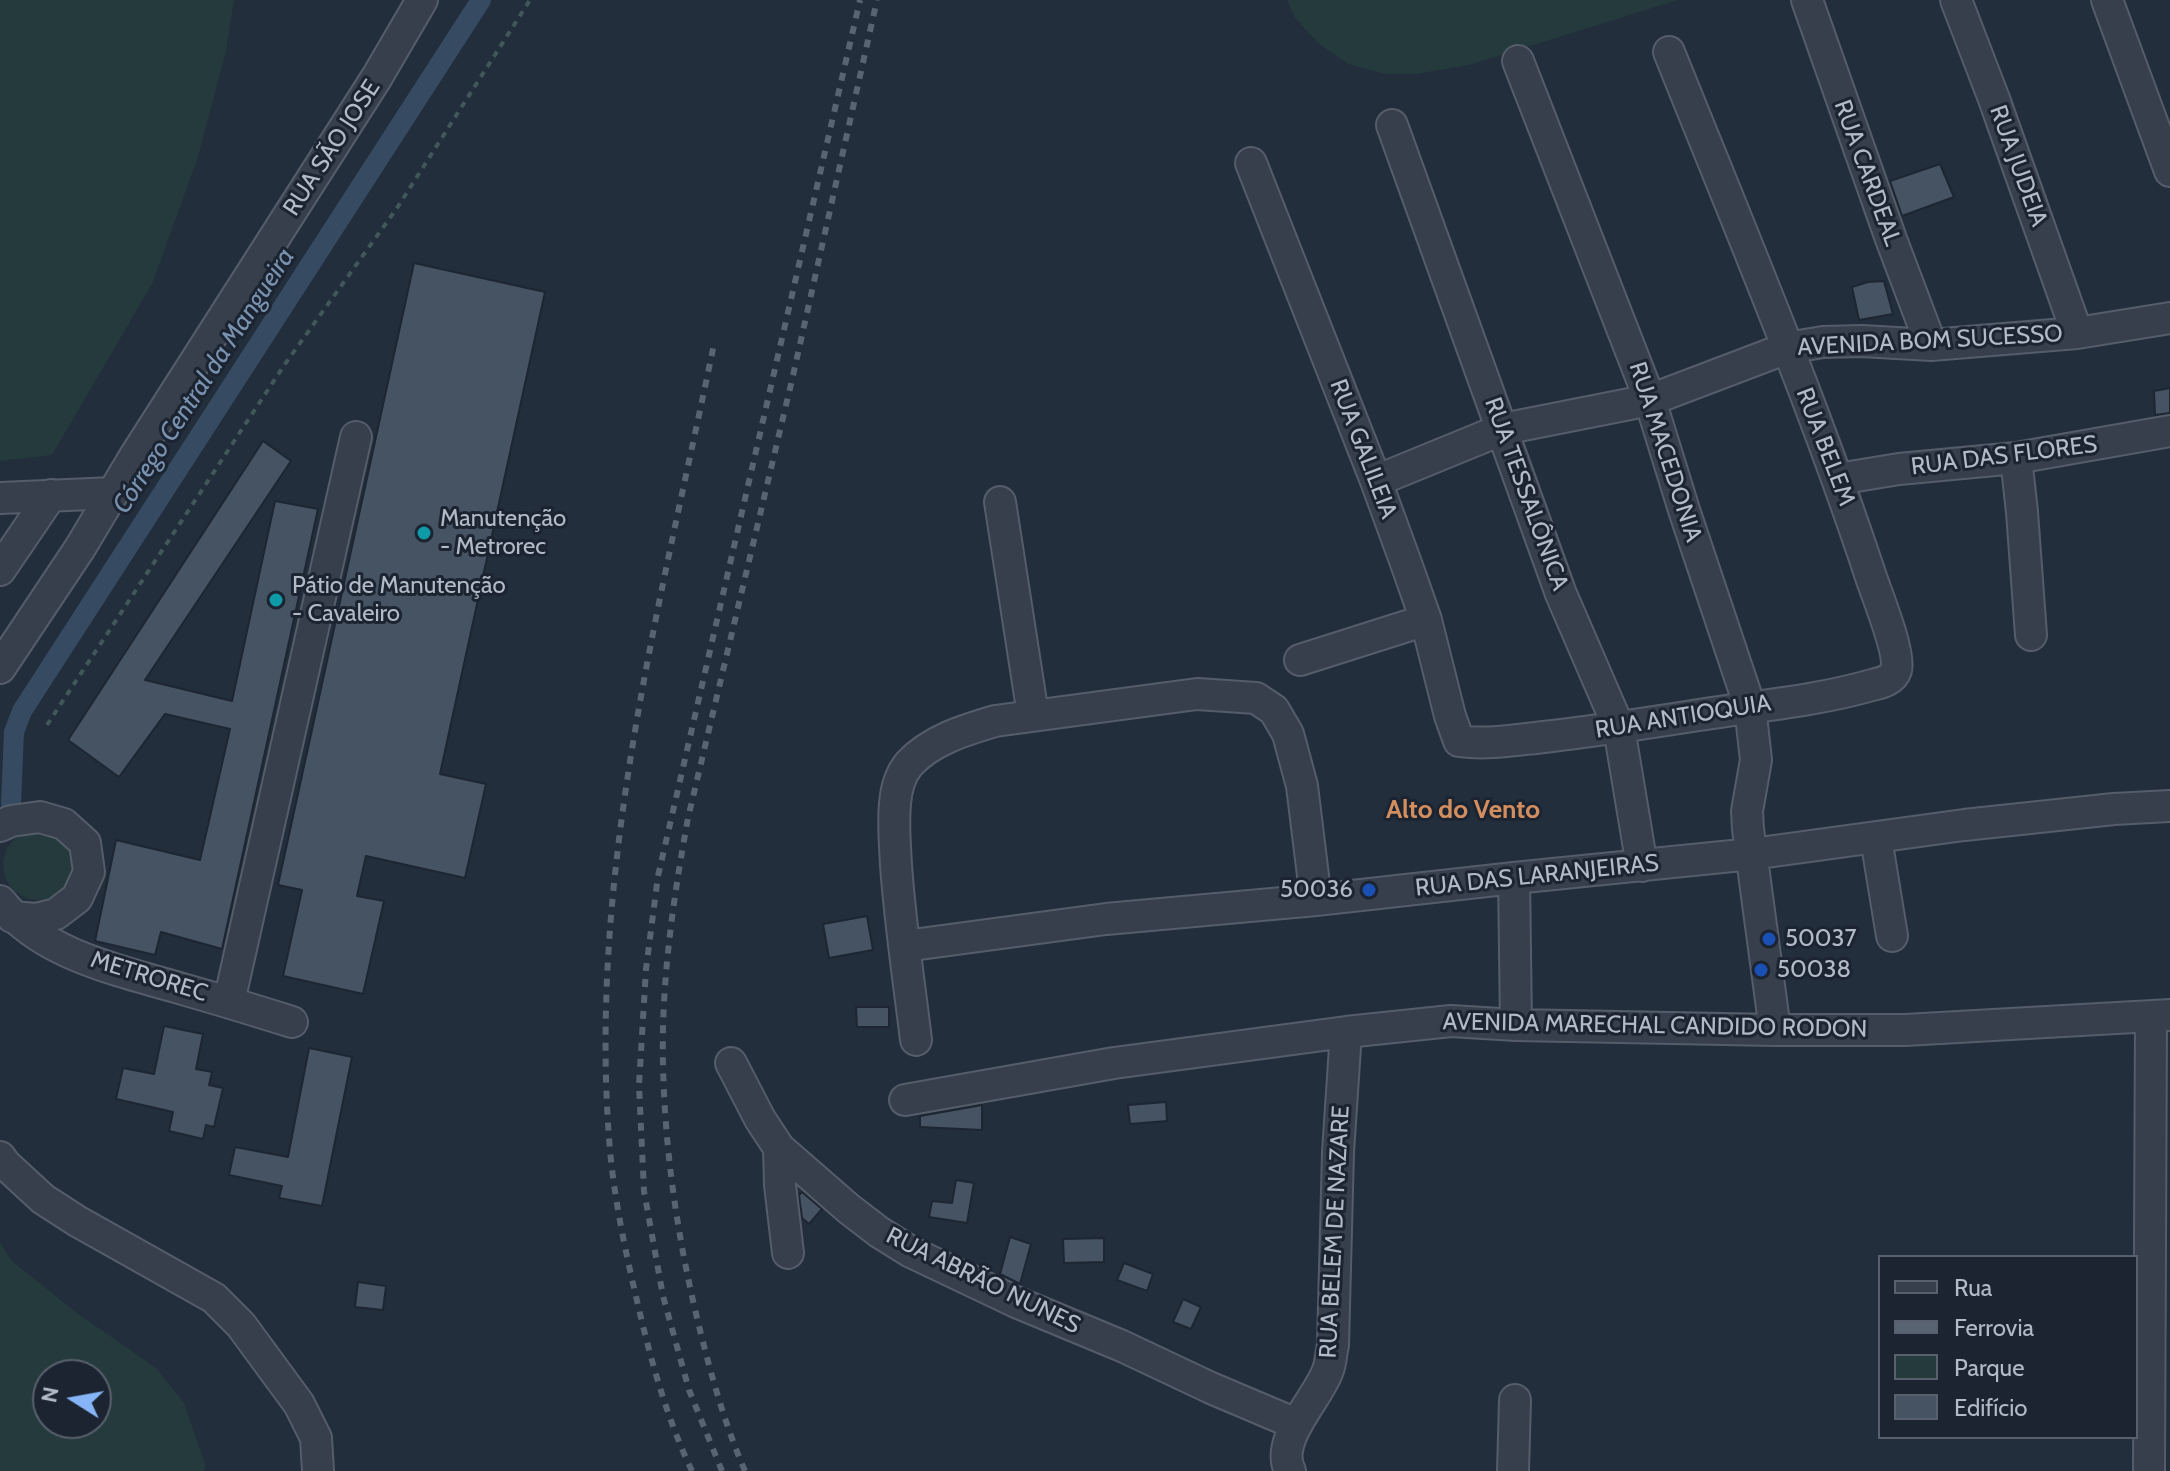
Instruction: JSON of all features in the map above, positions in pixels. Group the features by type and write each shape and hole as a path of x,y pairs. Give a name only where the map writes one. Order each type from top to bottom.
{"street":[{"name":"RUA SÃO JOSE","path":"113,493 377,77 422,0"},
{"name":"RUA CARDEAL","path":"1807,0 1931,345"},
{"name":"RUA JUDEIA","path":"1956,0 2077,333"},
{"path":"2107,0 2170,171"},
{"name":"RUA BELEM","path":"1669,52 1838,479 1897,667"},
{"name":"RUA MACEDONIA","path":"1518,61 1650,400 1750,707 1756,760 1747,811 1775,1030"},
{"name":"RUA TESSALÔNICA","path":"1392,125 1561,594 1619,728 1642,866"},
{"name":"RUA GALILEIA","path":"1251,163 1376,481 1426,620 1459,741"},
{"name":"AVENIDA BOM SUCESSO","path":"1376,481 1503,429 1650,400 1787,348 1836,342 1931,345 2077,333 2170,318"},
{"name":"RUA DAS FLORES","path":"1838,479 1899,469 2016,458 2170,431"},
{"path":"229,1002 356,437"},
{"path":"2016,458 2031,635"},
{"path":"0,498 113,493"},
{"path":"0,668 113,493"},
{"path":"51,495 7,561 60,578"},
{"path":"1000,502 1033,715"},
{"path":"1300,660 1426,620"},
{"name":"RUA ANTIOQUIA","path":"1459,741 1510,740 1619,728 1823,695 1888,680 1897,667"},
{"path":"916,1040 898,886 895,804 899,780 908,765 922,753 968,729 1033,715 1197,694 1256,698 1274,710 1288,734 1302,786 1316,900"},
{"name":"RUA DAS LARANJEIRAS","path":"905,946 1106,919 1642,866 2050,816 2170,806"},
{"name":"METROREC","path":"0,826 11,821 40,817 64,824 85,843 89,872 77,898 56,914 36,919 6,909"},
{"path":"1876,838 1892,936"},
{"path":"1514,878 1516,1025"},
{"name":"METROREC","path":"6,909 34,932 67,951 114,969 292,1022"},
{"path":"2149,1471 2160,1403 2143,1339 2160,1016"},
{"name":"AVENIDA MARECHAL CANDIDO RODON","path":"905,1100 1114,1063 1451,1021 1516,1025 1905,1030 2160,1016"},
{"name":"RUA BELEM DE NAZARE","path":"1290,1471 1287,1450 1296,1424 1328,1369 1333,1345 1337,1184 1346,1032"},
{"name":"RUA ABRÃO NUNES","path":"731,1063 779,1148 879,1232 911,1252 1016,1302 1296,1424"},
{"path":"779,1148 788,1253"},
{"path":"0,1157 43,1199 214,1298 241,1325 299,1404 316,1438 318,1471"},
{"path":"1513,1471 1515,1400"}],"path":[{"path":"47,725 285,364 397,208 530,0"}],"green space":[{"path":"0,0 234,0 226,51 198,157 152,284 52,455 0,461"},
{"path":"1287,0 1678,0 1469,65 1416,74 1385,74 1348,64 1318,43 1295,18"},
{"path":"38,830 57,836 67,846 73,865 67,884 57,894 38,900 19,894 9,884 3,865 9,846 19,836"},
{"path":"0,1243 12,1261 77,1313 156,1368 184,1403 205,1464 204,1471 0,1471"}],"building":[{"path":"1940,164 1954,197 1902,216 1890,181"},
{"name":"Manutenção - Metrorec","path":"414,263 545,292 440,774 486,784 465,878 366,856 357,896 384,901 363,994 283,976 302,890 278,885"},
{"path":"1884,281 1893,314 1859,320 1852,287"},
{"path":"2170,388 2170,413 2155,415 2154,391"},
{"path":"263,441 291,461 145,680 232,701 275,501 318,509 222,949 161,932 155,955 95,941 116,840 200,860 230,729 165,714 119,777 68,740"},
{"path":"867,916 873,950 829,958 823,924"},
{"path":"856,1007 889,1007 889,1027 857,1027"},
{"path":"164,1026 203,1034 196,1069 212,1072 209,1085 223,1088 214,1127 206,1125 203,1139 169,1131 173,1112 116,1099 123,1068 154,1074"},
{"path":"309,1048 352,1057 322,1206 279,1198 282,1186 229,1175 235,1147 288,1157"},
{"path":"1166,1102 1167,1121 1130,1124 1128,1105"},
{"path":"982,1105 982,1130 920,1127 920,1116"},
{"path":"956,1180 974,1183 967,1223 929,1217 932,1201 952,1203"},
{"path":"802,1192 822,1209 809,1224 802,1218 799,1195"},
{"path":"1010,1237 1031,1244 1020,1284 1000,1274"},
{"path":"1104,1238 1104,1262 1064,1263 1063,1239"},
{"path":"1124,1263 1153,1274 1147,1291 1117,1280"},
{"path":"358,1282 386,1286 383,1310 355,1307"},
{"path":"1183,1299 1201,1307 1191,1329 1173,1322"}],"waterway":[{"name":"Córrego Central da Mangueira","path":"11,804 14,732 22,711 481,0"}],"railway":[{"path":"722,1471 689,1390 663,1296 644,1191 639,1085 646,969 658,876 860,0"},
{"path":"745,1471 708,1363 679,1229 664,1099 666,973 688,818 792,380 877,0"},
{"path":"692,1471 654,1368 624,1243 609,1138 606,1038 609,938 619,838 634,738 714,344"}],"place":[{"name":"Manutenção - Metrorec","path":"424,533"},
{"name":"Pátio de Manutenção - Cavaleiro","path":"276,600"},
{"name":"50036","path":"1369,890"},
{"name":"50037","path":"1769,939"},
{"name":"50038","path":"1761,970"}],"district":[{"name":"Alto do Vento","path":"1463,810"}]}
